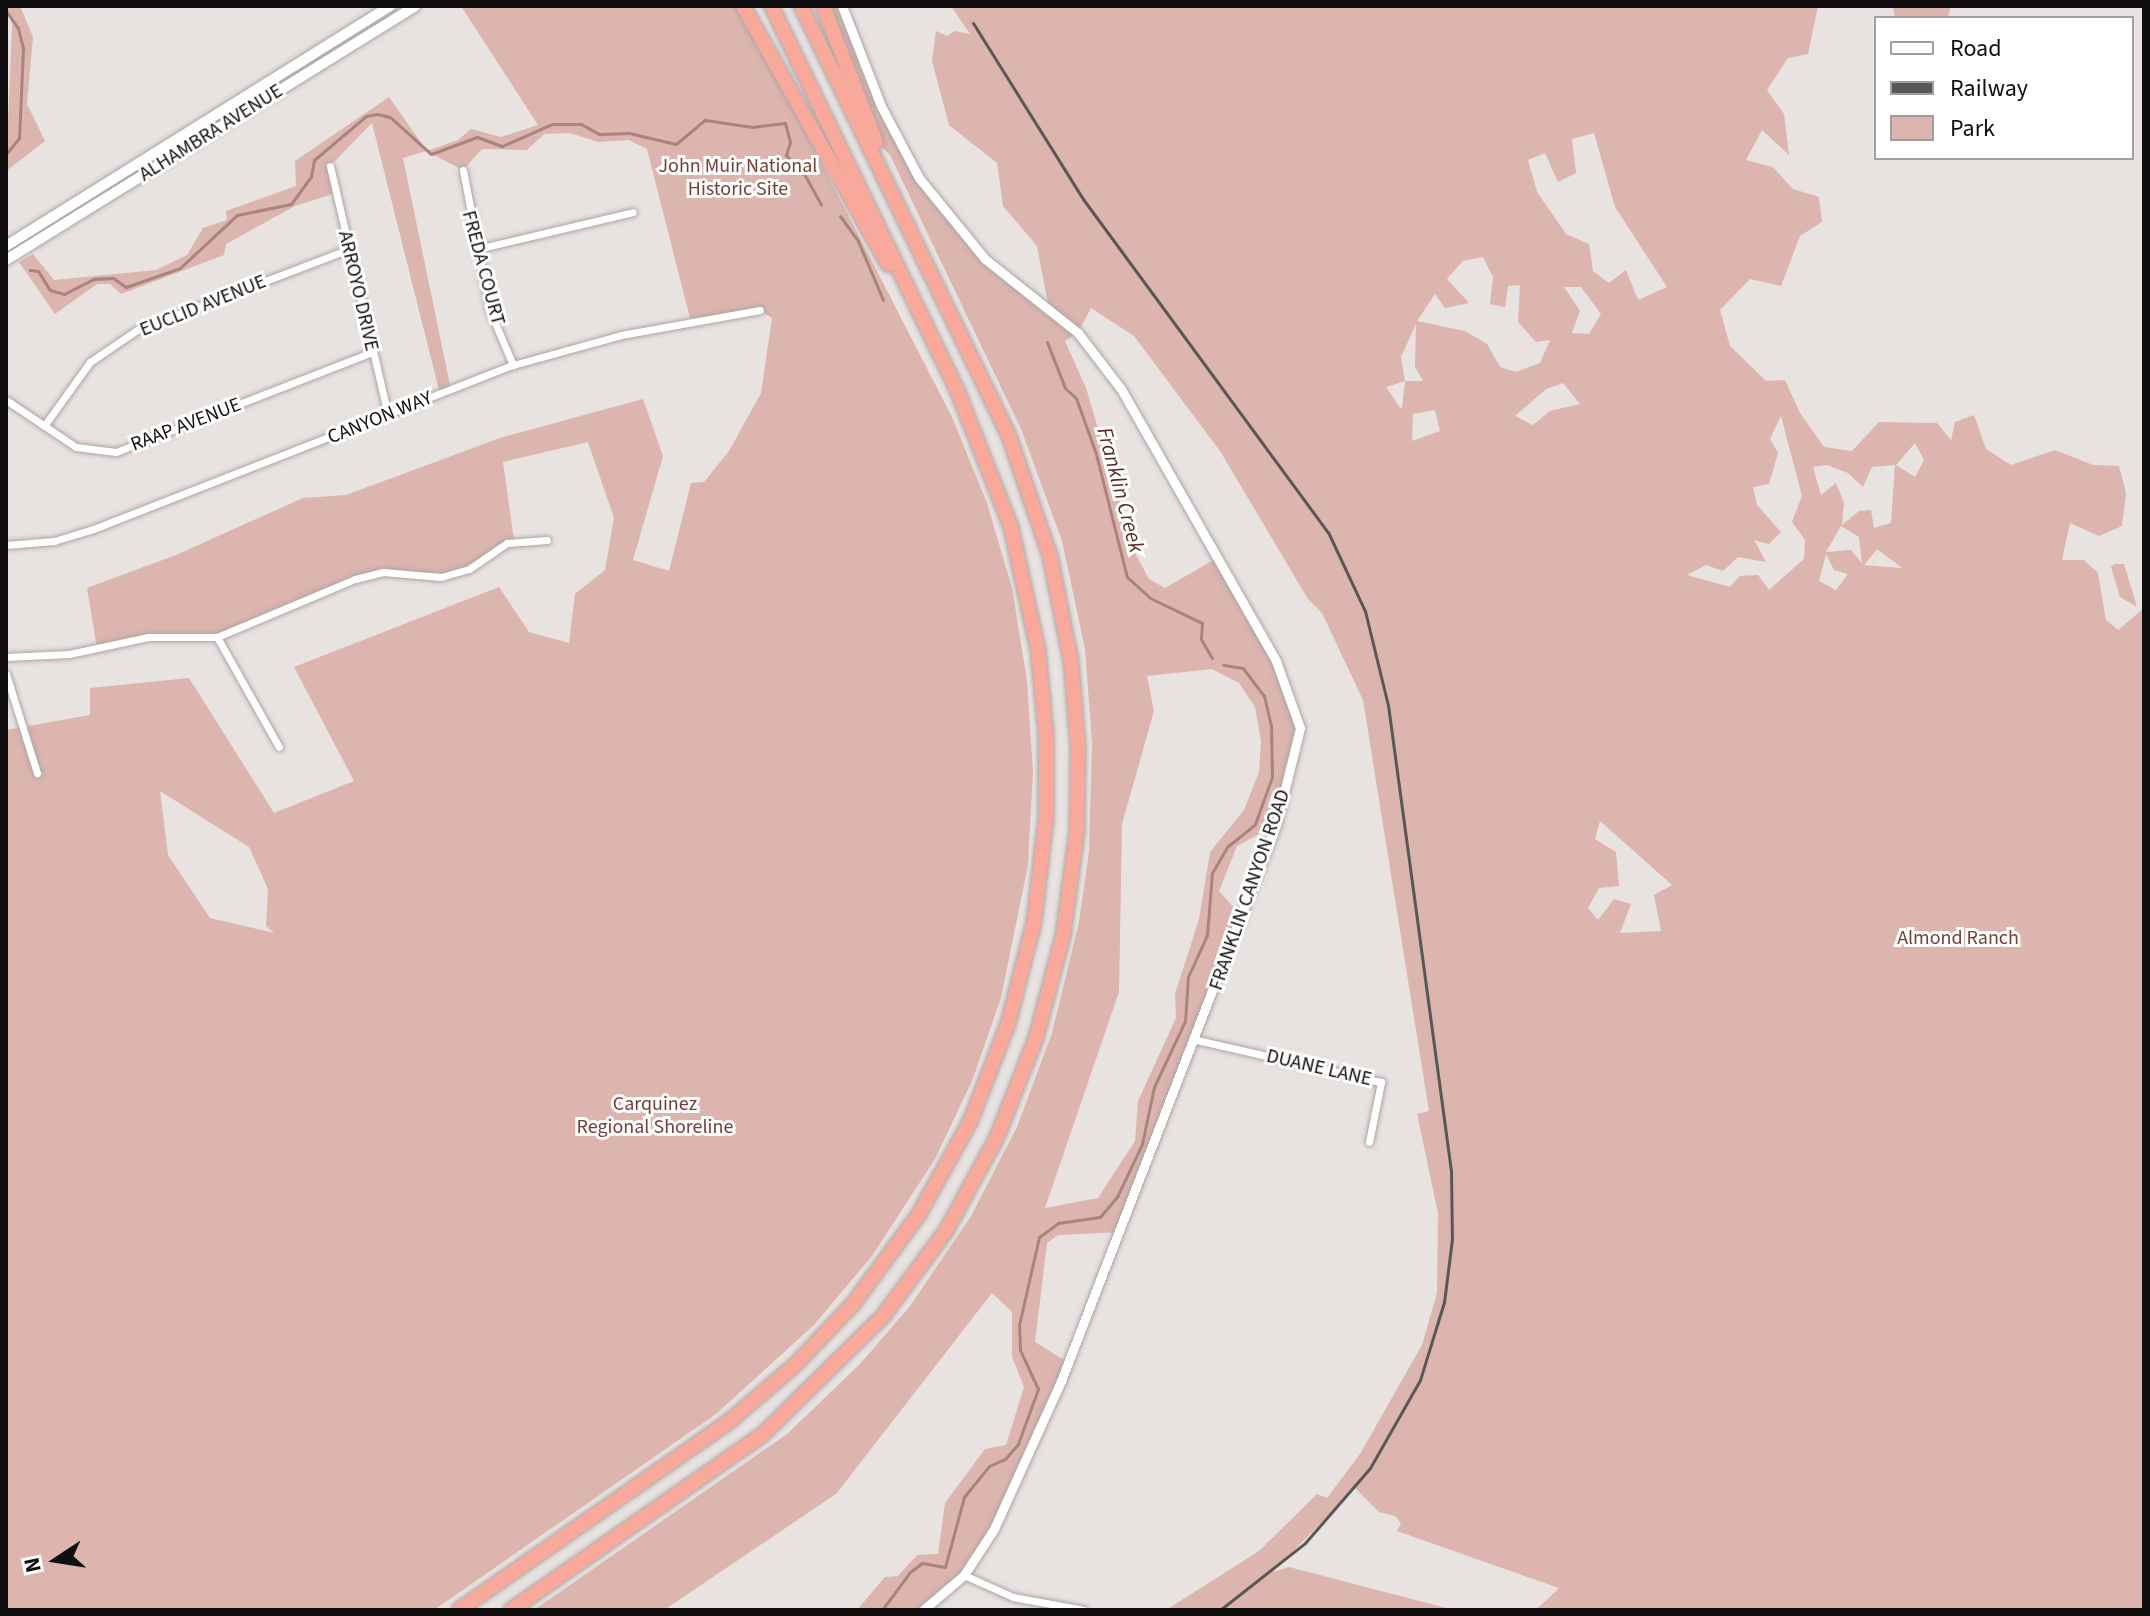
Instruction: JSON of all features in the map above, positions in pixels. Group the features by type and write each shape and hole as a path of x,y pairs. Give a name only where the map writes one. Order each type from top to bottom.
{"highway":[{"path":"743,6 848,200 930,333"},
{"path":"459,1610 715,1433 810,1350 879,1271 919,1214 960,1141 994,1065 1022,974 1039,891 1047,797 1043,692 1031,609 1005,507 930,333 771,6"},
{"path":"511,1610 754,1442 869,1333 922,1266 978,1175 1014,1098 1042,1018 1065,925 1078,810 1077,724 1064,619 1021,466 801,6"},
{"path":"823,6 907,225"}],"main road":[{"name":"ALHAMBRA AVENUE","path":"6,246 390,6"},
{"name":"ALHAMBRA AVENUE","path":"6,260 415,6"}],"street":[{"name":"FRANKLIN CANYON ROAD","path":"842,6 881,106 919,178 985,259 1078,333 1121,389 1276,661 1300,728 1276,825 1197,1040 1024,1466 994,1529 964,1575 923,1610"},
{"name":"ARROYO DRIVE","path":"330,166 388,415"},
{"name":"FREDA COURT","path":"463,170 490,311 513,365"},
{"path":"477,249 633,212"},
{"name":"EUCLID AVENUE","path":"44,426 90,362 137,330 349,249"},
{"name":"CANYON WAY","path":"6,545 54,541 91,530 513,365 621,335 760,310"},
{"name":"RAAP AVENUE","path":"6,400 76,447 116,452 372,352"},
{"path":"6,657 69,654 148,637 217,637 355,579 383,572 441,577 469,569 507,543 547,540"},
{"path":"217,637 279,747"},
{"path":"6,674 37,773"},
{"name":"DUANE LANE","path":"1197,1040 1381,1082 1369,1142"},
{"path":"964,1575 1013,1597 1084,1610"}],"green space":[{"path":"6,6 20,6 33,37 27,104 45,141 6,171 12,24"},
{"path":"461,6 736,6 793,108 952,417 987,503 1012,588 1027,680 1033,772 1028,865 1001,998 972,1081 935,1159 872,1256 814,1325 716,1414 434,1610 6,1610 6,730 90,715 90,688 189,678 274,813 354,781 294,667 499,587 529,632 569,643 575,594 605,570 614,518 588,442 503,462 514,540 469,569 441,577 383,572 217,637 148,637 97,648 87,588 176,555 303,498 346,495 500,438 643,399 663,456 633,560 669,571 691,483 704,482 729,451 761,393 772,318 759,310 691,322 647,149 629,140 598,142 570,133 544,134 527,150 482,149 463,170 426,151 403,158 451,390 440,394 372,123 330,166 336,193 295,206 226,244 224,255 121,294 110,284 97,284 55,314 19,262 33,254 54,280 156,270 187,255 203,228 227,220 226,211 296,186 295,161 389,97 427,151 458,140 471,129 501,137 538,125","holes":["160,791 249,847 268,889 266,926 274,933 210,918 168,855"]},
{"name":"Almond Ranch","path":"823,6 842,6 911,163 954,227 1049,309 1037,246 1003,206 997,163 949,125 932,61 936,31 947,36 955,31 970,34 951,6 1818,6 1808,54 1788,58 1767,90 1784,114 1789,155 1762,130 1746,160 1773,167 1793,189 1819,197 1822,222 1800,236 1781,286 1750,279 1720,310 1730,346 1766,381 1785,380 1800,413 1824,447 1852,451 1879,422 1937,423 1951,440 1955,422 1974,415 1986,449 2011,465 2055,450 2093,465 2119,466 2126,493 2122,526 2099,536 2070,523 2062,560 2084,560 2098,573 2106,620 2118,630 2144,608 2144,1610 1536,1610 1559,1588 1397,1531 1401,1523 1395,1516 1379,1512 1355,1488 1273,1572 1289,1567 1454,1610 1166,1610 1259,1551 1317,1494 1327,1498 1360,1454 1422,1345 1437,1293 1438,1213 1417,1114 1429,1111 1363,700 1322,613 1308,599 1220,451 1134,336 1091,308 1078,333 1065,341 1086,388 1135,553 1149,579 1165,588 1217,558 1276,661 1300,728 1276,825 1237,846 1219,891 1242,917 1122,1232 1058,1235 1047,1243 1035,1342 1069,1363 1024,1466 964,1575 923,1610 857,1610 885,1577 898,1576 917,1555 938,1554 945,1503 985,1449 1006,1445 1024,1387 1012,1357 1012,1312 992,1293 836,1494 664,1610 534,1610 787,1434 860,1364 910,1306 971,1216 1017,1127 1052,1033 1079,922 1089,851 1092,743 1085,649 1062,541 1021,429 890,155 876,141","holes":["1594,133 1615,207 1667,287 1638,300 1626,270 1609,283 1593,271 1589,244 1566,234 1537,192 1528,160 1545,153 1558,182 1576,173 1572,139","1483,257 1493,277 1490,304 1505,307 1508,286 1520,285 1518,322 1536,342 1550,340 1540,363 1516,372 1500,367 1487,344 1465,331 1417,321 1435,294 1445,308 1469,303 1447,279 1463,261","1564,287 1581,287 1601,314 1589,334 1572,333 1580,311","1416,324 1415,367 1423,381 1405,381 1401,357","1405,381 1402,408 1386,387","1563,383 1580,404 1550,411 1533,425 1515,416 1546,389","1435,410 1440,431 1412,441 1413,414","1781,416 1802,496 1792,522 1805,540 1804,559 1769,590 1758,575 1740,576 1730,587 1687,575 1706,565 1723,571 1738,557 1766,562 1754,540 1769,544 1781,532 1757,505 1753,487 1769,484 1778,453 1770,439","1915,443 1924,460 1915,477 1896,465","1827,465 1848,473 1863,487 1872,467 1895,465 1891,523 1874,528 1871,510 1859,511 1842,525 1844,503 1836,483 1821,495 1813,467","1841,526 1859,537 1862,563 1851,550 1826,552","1877,549 1901,568 1864,565","1826,554 1834,570 1848,574 1836,590 1819,581","1212,669 1239,683 1255,707 1261,741 1259,772 1244,810 1210,852 1199,919 1175,994 1176,1018 1138,1101 1135,1141 1098,1198 1045,1208 1119,992 1122,824 1154,711 1147,676","1600,821 1672,885 1654,895 1661,931 1620,933 1631,904 1614,899 1598,920 1588,908 1599,888 1619,886 1616,852 1595,839"]},
{"path":"1893,6 1951,6 1948,16 1895,16"},
{"path":"2124,564 2137,607 2120,597 2111,567"}],"waterway":[{"path":"6,11 18,28 23,48 19,138 6,154"},
{"name":"Franklin Creek","path":"30,270 38,271 50,290 64,294 93,279 113,278 126,287 180,268 237,215 291,204 311,176 314,160 366,116 377,114 390,117 431,154 477,137 502,146 552,124 581,124 599,134 629,133 676,144 705,120 752,127 785,123 790,142 786,155 803,172 821,204"},
{"name":"Franklin Creek","path":"840,216 858,241 883,300"},
{"name":"Franklin Creek","path":"1047,342 1065,388 1076,398 1096,454 1127,577 1150,598 1202,623 1201,639 1212,658"},
{"name":"Franklin Creek","path":"882,1610 910,1572 922,1563 945,1567 964,1497 989,1466 1005,1459 1018,1444 1038,1389 1020,1350 1019,1325 1039,1237 1058,1223 1100,1217 1117,1197 1142,1144 1154,1087 1185,1021 1188,977 1207,935 1212,873 1227,847 1255,824 1272,777 1271,726 1264,696 1243,668 1223,665"}],"railway":[{"path":"973,23 1083,199 1328,532 1365,611 1388,705 1451,1171 1452,1239 1444,1302 1420,1380 1370,1468 1305,1543 1220,1610"}],"park label":[{"name":"John Muir National Historic Site","path":"738,178"},
{"name":"Carquinez Regional Shoreline","path":"655,1116"}]}
